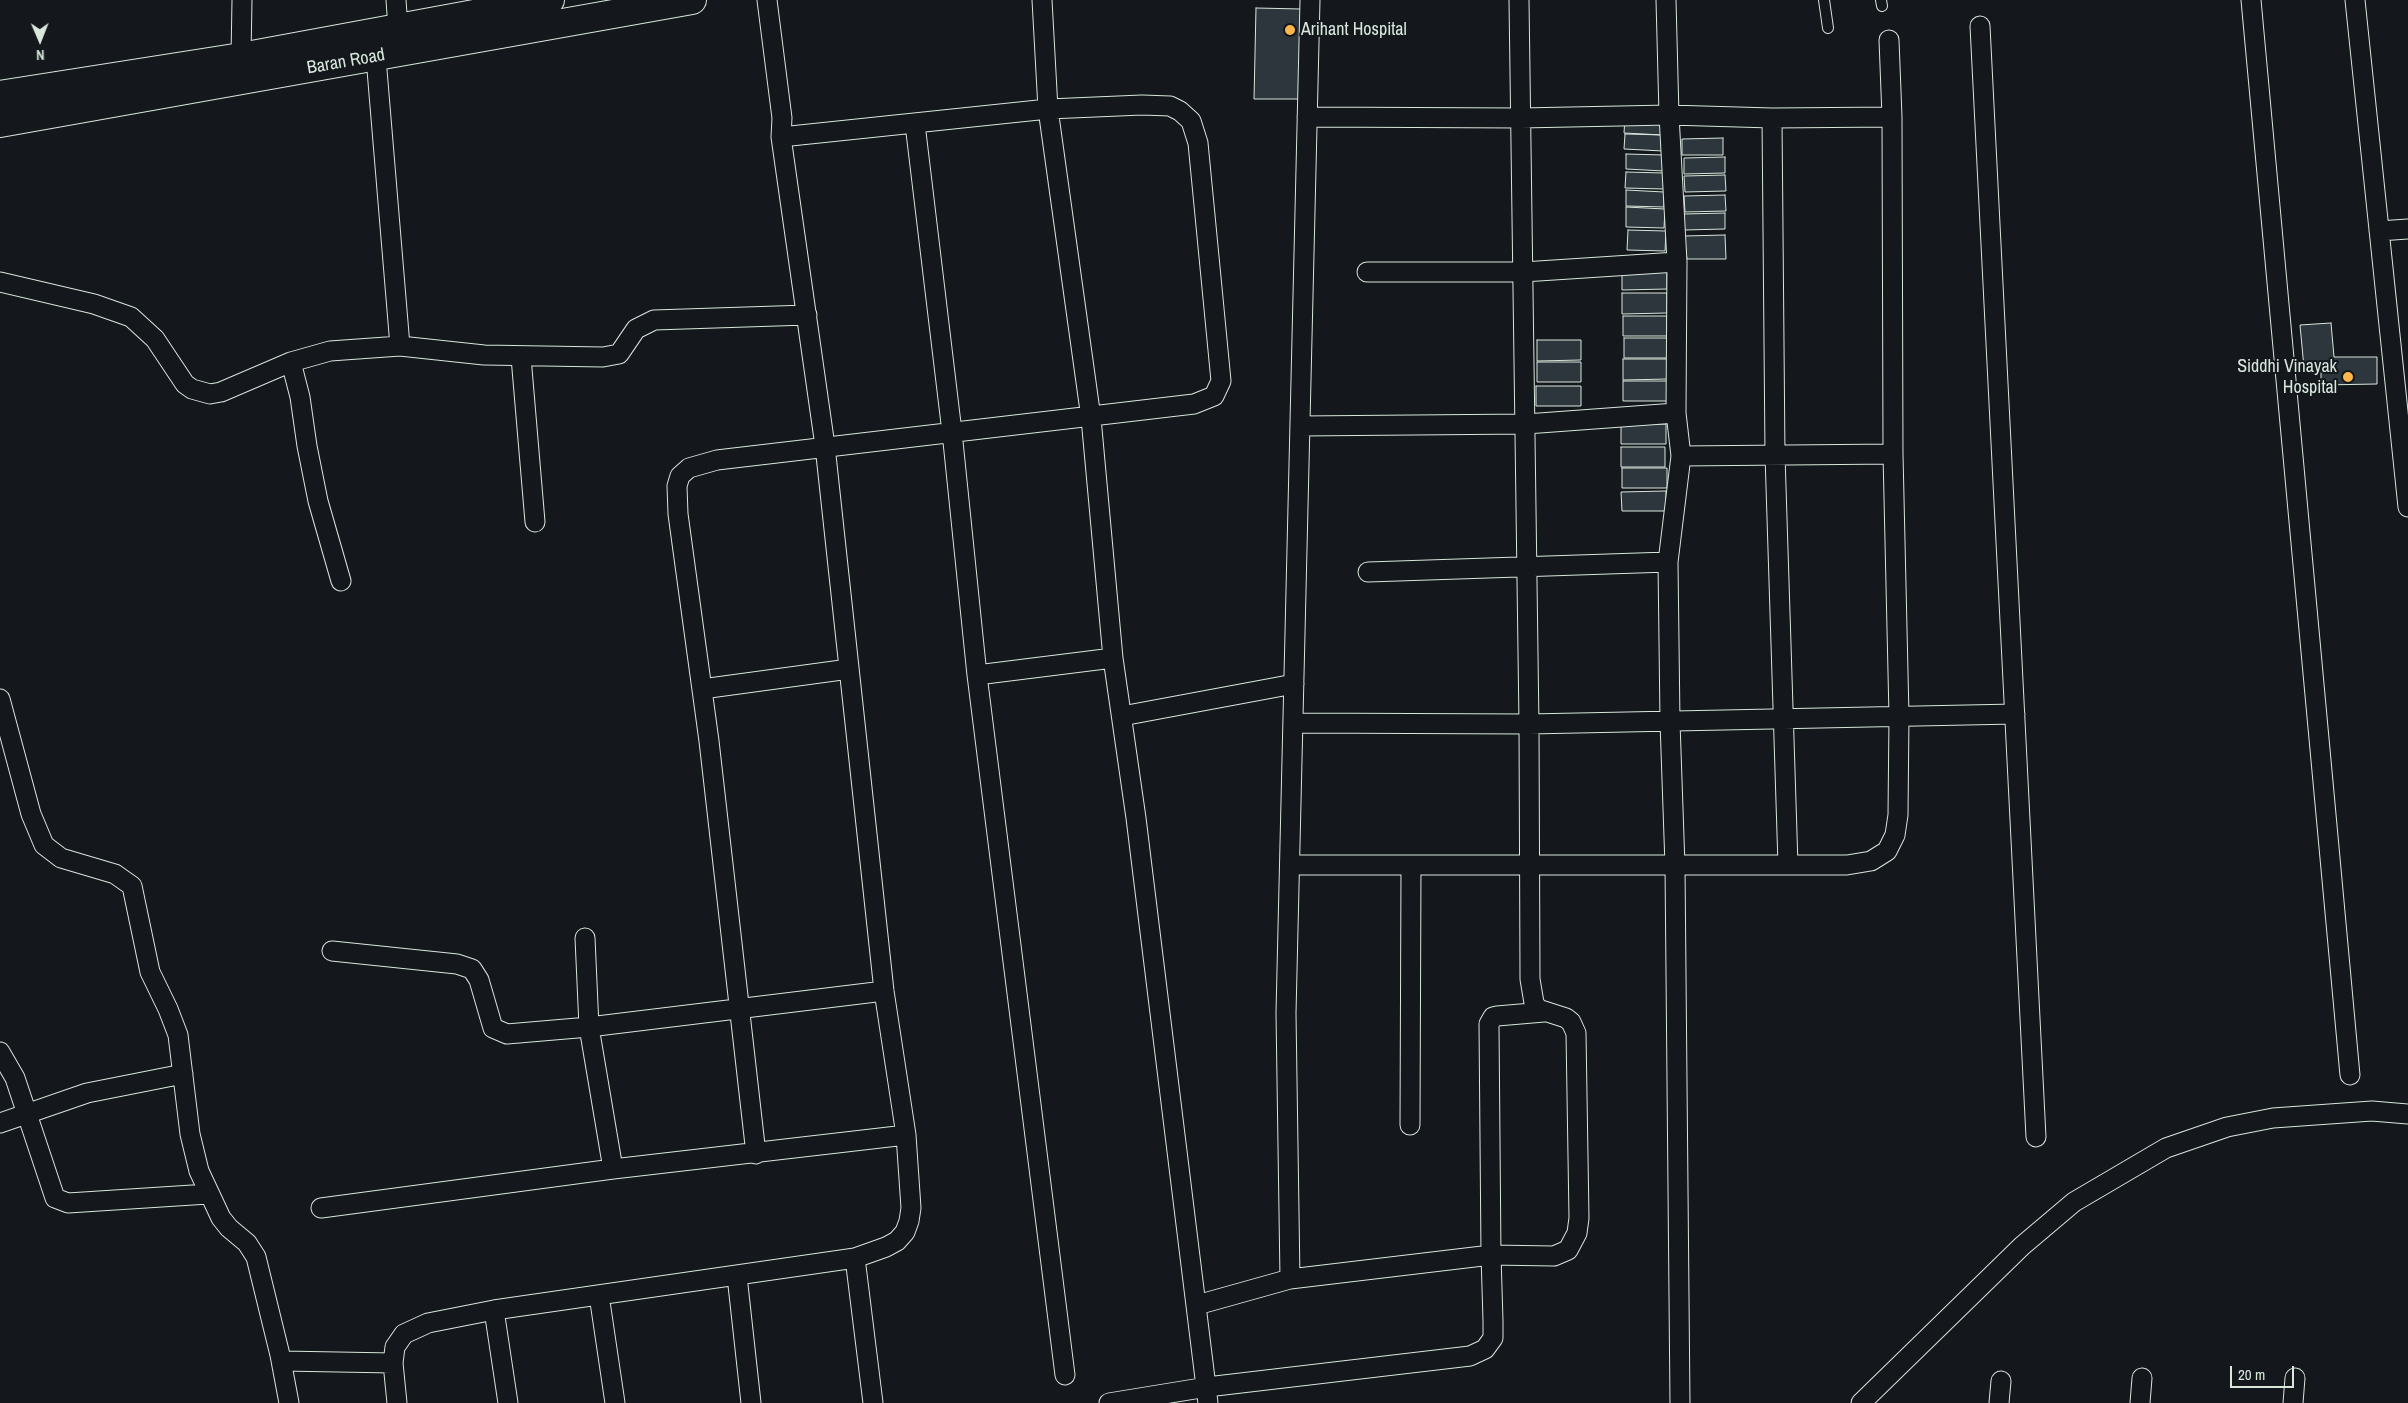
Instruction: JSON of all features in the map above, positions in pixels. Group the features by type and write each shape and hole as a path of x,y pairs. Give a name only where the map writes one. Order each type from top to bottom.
{"main road":[{"name":"Baran Road","path":"0,95 241,57 398,28 500,4 550,0"},
{"name":"Baran Road","path":"0,123 376,58 501,32 692,0"}],"street":[{"path":"241,57 242,0"},
{"path":"396,0 398,28"},
{"path":"397,1403 393,1354 398,1339 414,1328 428,1323 494,1310 855,1258 886,1248 905,1232 912,1208 906,1135 884,991 825,446 781,137 782,118 767,0"},
{"path":"1042,0 1048,109 1091,418 1114,658 1207,1395"},
{"path":"1290,1279 1286,1013 1310,0"},
{"path":"1197,1304 1290,1279 1490,1255 1561,1254 1568,1250 1577,1233 1579,1218 1576,1033 1572,1022 1566,1018 1538,1009 1532,994 1519,0"},
{"path":"1666,0 1669,115 1677,262 1676,413 1681,456 1668,562 1670,722 1675,866 1680,1403"},
{"path":"2251,0 2350,1075"},
{"path":"2355,0 2408,507"},
{"path":"1980,26 2036,1137"},
{"path":"1290,865 1675,866 1860,864 1871,861 1887,851 1895,835 1898,815 1893,454 1892,117 1889,40"},
{"path":"376,58 400,346"},
{"path":"756,1154 741,1009 702,689 678,514 677,486 680,476 688,468 700,464 825,446 1091,418 1194,404 1214,396 1220,387 1220,354 1198,143 1191,121 1180,111 1170,106 1142,105 1048,109 781,137"},
{"path":"1307,117 1521,118 1669,115 1772,118 1892,117"},
{"path":"1772,118 1775,455 1788,865"},
{"path":"916,124 952,432 977,675 1065,1375"},
{"path":"2379,231 2408,229"},
{"path":"1367,272 1524,272 1677,262"},
{"path":"0,282 94,304 131,317 154,339 185,384 202,393 221,392 291,362 330,352 400,346 520,357 611,356 623,350 632,334 641,325 654,320 807,316"},
{"path":"520,357 535,522"},
{"path":"291,362 300,397 318,501 341,581"},
{"path":"1300,426 1526,424 1676,413"},
{"path":"1681,456 1893,454"},
{"path":"1368,572 1668,562"},
{"path":"977,675 1114,658"},
{"path":"702,689 849,669"},
{"path":"1122,716 1294,684"},
{"path":"0,699 31,814 44,845 62,858 115,874 132,886 138,909 144,951 154,984 168,1009 178,1036 190,1134 199,1171 208,1194 229,1228 247,1243 256,1257 282,1361 289,1403"},
{"path":"1293,723 1529,724 2016,714"},
{"path":"1410,1125 1411,866"},
{"path":"585,938 589,1027 613,1169"},
{"path":"332,952 456,964 472,969 479,980 494,1028 499,1032 517,1034 884,991"},
{"path":"1110,1403 1207,1395 1470,1356 1485,1349 1493,1338 1490,1255 1489,1024 1497,1016 1544,1012"},
{"path":"0,1052 15,1078 56,1198 68,1203 208,1194"},
{"path":"0,1123 87,1093 183,1074"},
{"path":"1861,1403 1970,1299 2022,1246 2074,1202 2166,1148 2228,1128 2272,1118 2372,1111 2408,1114"},
{"path":"321,1208 613,1169 756,1154 906,1135"},
{"path":"855,1258 873,1403"},
{"path":"737,1276 751,1403"},
{"path":"599,1295 615,1403"},
{"path":"494,1310 508,1403"},
{"path":"282,1361 393,1363"},
{"path":"2140,1403 2142,1378"},
{"path":"2293,1403 2295,1378"},
{"path":"2000,1403 2001,1381"}],"lane":[{"path":"1824,0 1828,28"}],"building":[{"path":"1256,8 1301,9 1300,99 1254,99"},
{"path":"1625,118 1663,119 1663,135 1624,133"},
{"path":"1625,134 1663,135 1663,151 1624,149"},
{"path":"1723,138 1723,155 1682,155 1682,139"},
{"path":"1626,154 1664,155 1664,171 1626,169"},
{"path":"1725,157 1725,173 1684,174 1684,158"},
{"path":"1626,172 1664,173 1664,189 1625,188"},
{"path":"1725,175 1726,191 1685,192 1684,176"},
{"path":"1626,190 1664,192 1664,207 1626,206"},
{"path":"1725,195 1726,211 1685,212 1684,196"},
{"path":"1626,207 1665,209 1664,228 1626,227"},
{"path":"1725,213 1725,229 1684,230 1684,214"},
{"path":"1628,230 1666,231 1665,251 1627,250"},
{"path":"1725,235 1726,259 1687,259 1684,236"},
{"path":"1622,270 1667,270 1667,289 1622,290"},
{"path":"1622,293 1667,293 1667,313 1622,314"},
{"path":"1623,316 1667,316 1667,336 1623,336"},
{"path":"2331,323 2334,357 2377,357 2377,384 2321,385 2321,366 2304,368 2300,325"},
{"path":"1624,338 1668,338 1669,358 1624,358"},
{"path":"1537,340 1581,340 1581,360 1537,361"},
{"path":"1623,359 1667,359 1668,379 1623,380"},
{"path":"1537,362 1581,362 1581,382 1537,382"},
{"path":"1623,381 1667,381 1667,401 1623,401"},
{"path":"1536,386 1581,386 1581,406 1536,406"},
{"path":"1621,424 1666,424 1666,444 1621,444"},
{"path":"1621,447 1665,447 1665,467 1621,467"},
{"path":"1622,468 1667,468 1667,488 1622,488"},
{"path":"1666,491 1666,511 1622,511 1621,492"}],"place":[{"name":"Arihant Hospital","path":"1290,30"},
{"name":"Siddhi Vinayak Hospital","path":"2348,377"}]}
